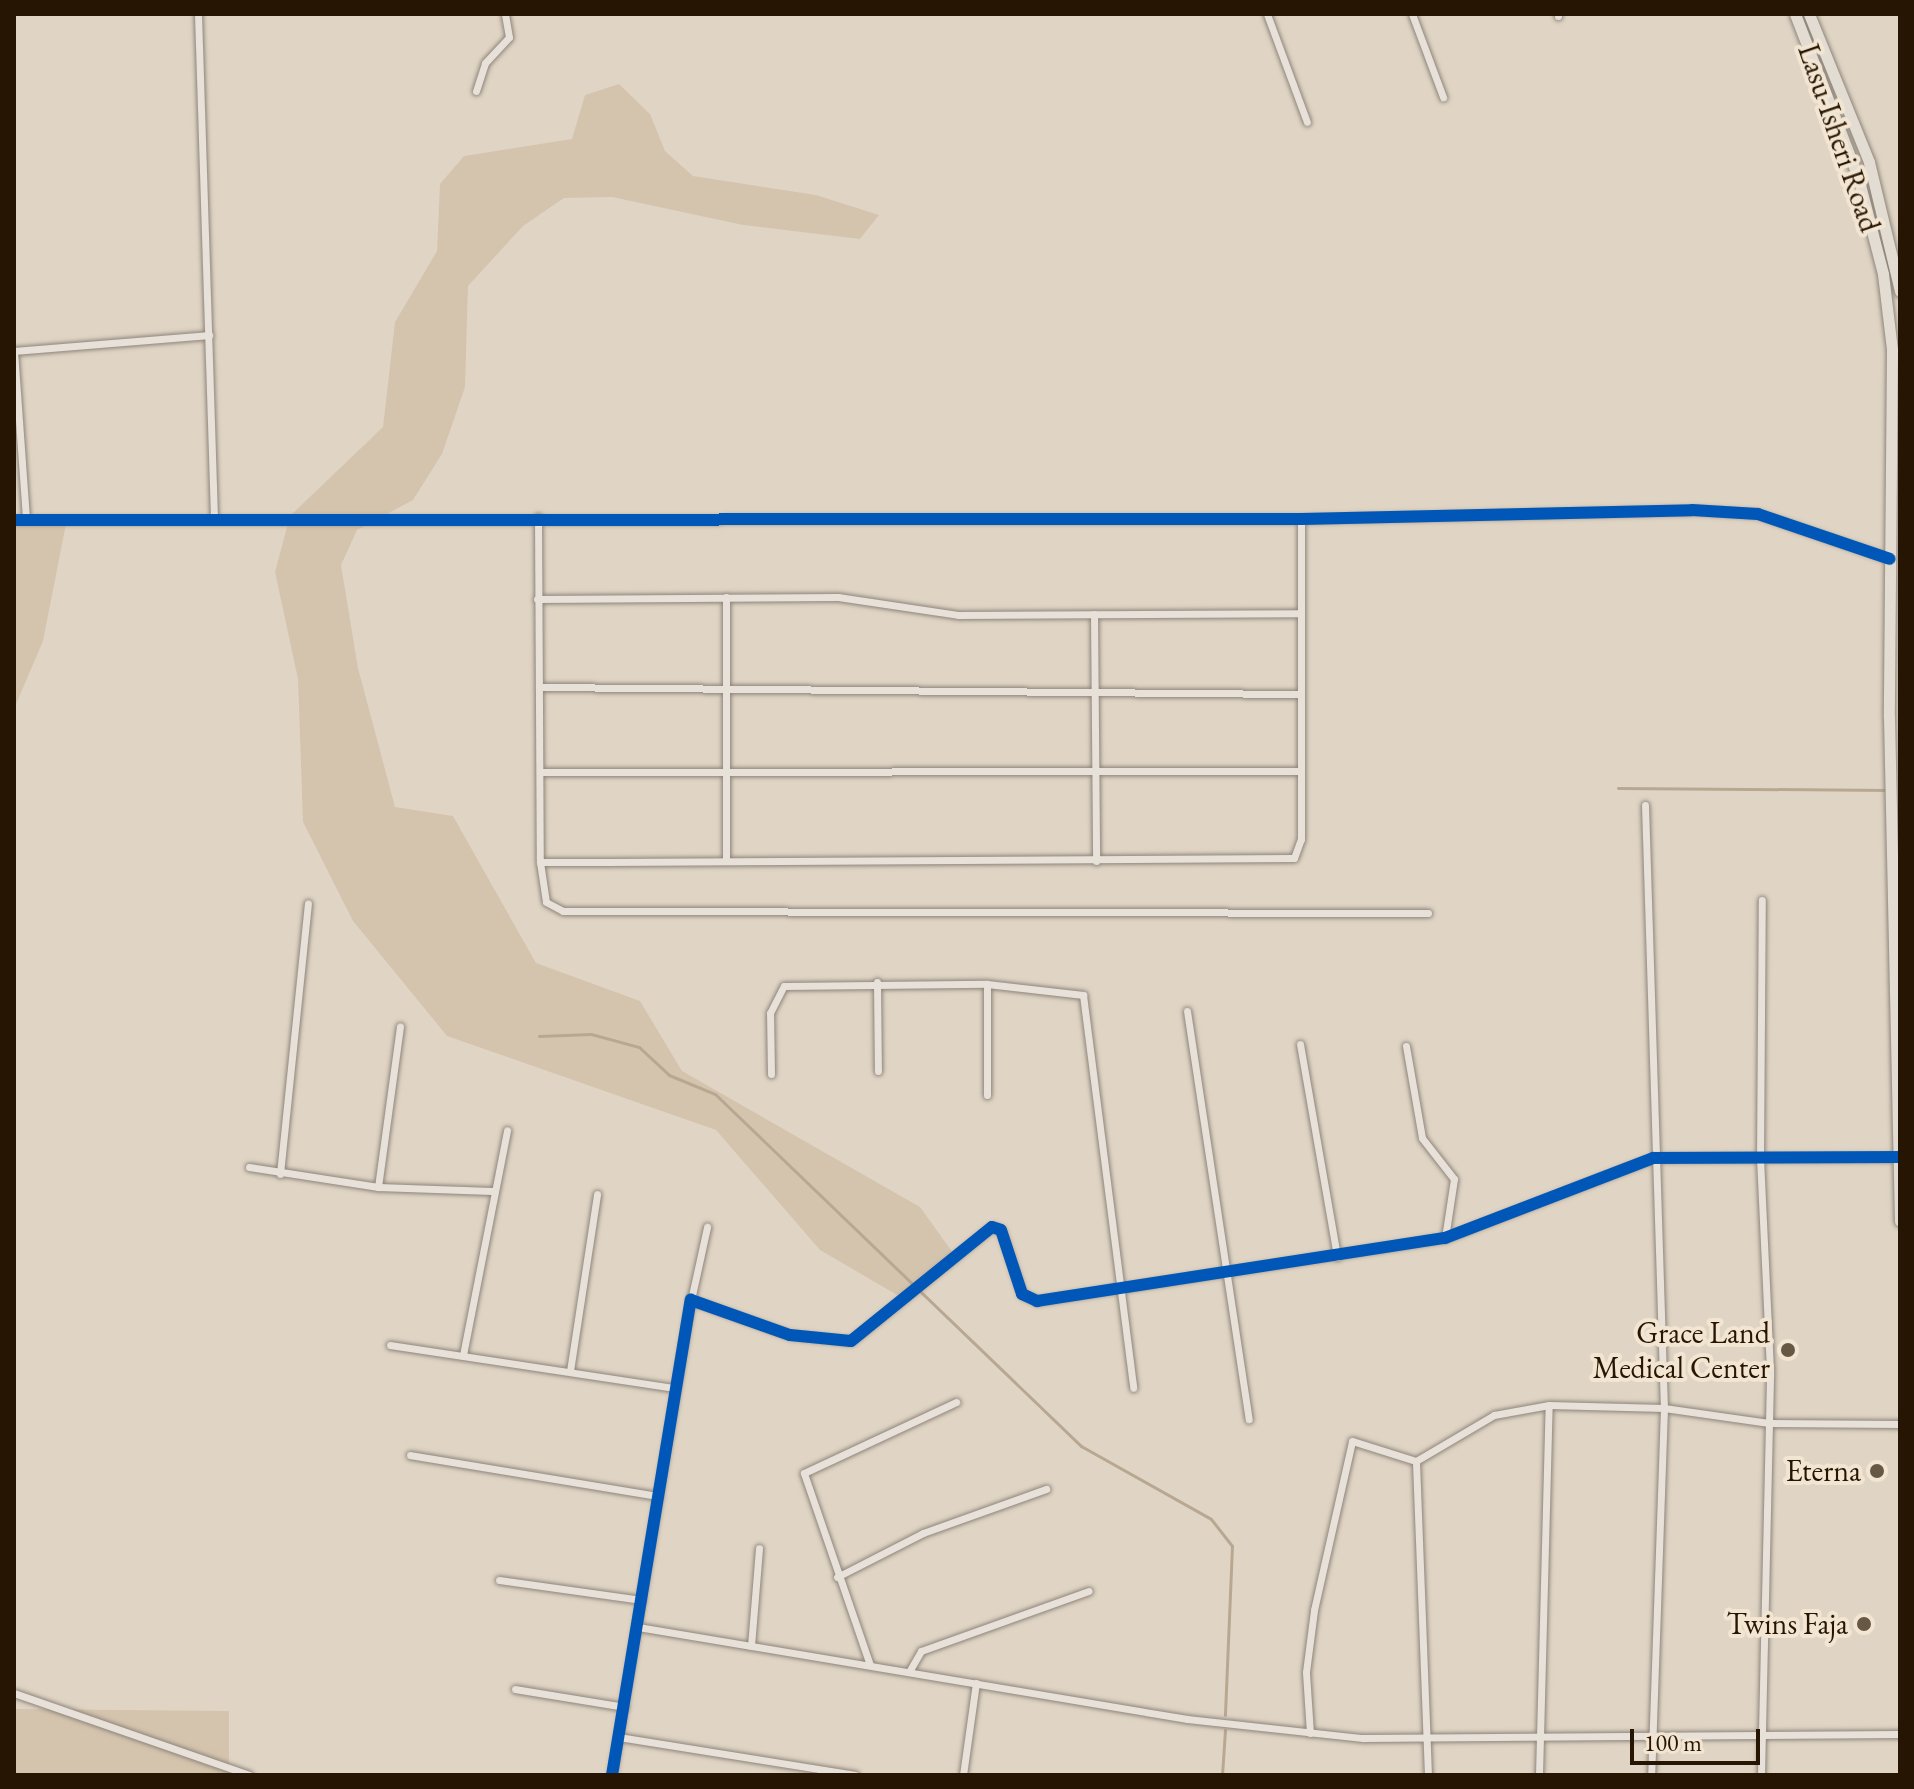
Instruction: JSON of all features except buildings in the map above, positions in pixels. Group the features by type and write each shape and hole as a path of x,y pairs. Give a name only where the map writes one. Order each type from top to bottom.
{"main road":[{"name":"Lasu-Isheri Road","path":"1795,14 1849,149 1883,274 1892,350 1892,780 1900,1221"},
{"name":"Lasu-Isheri Road","path":"1809,14 1869,162 1900,291"}],"street":[{"path":"198,14 214,518"},
{"path":"476,91 485,63 509,37 505,14"},
{"path":"1267,14 1307,122"},
{"path":"1412,14 1443,97"},
{"path":"26,520 14,351 209,335"},
{"path":"14,520 538,517 1301,519 1719,510 1758,514 1890,559"},
{"path":"538,517 540,862 546,902 563,911 1428,913"},
{"path":"540,862 1294,858 1301,839 1301,519"},
{"path":"726,597 726,861"},
{"path":"537,599 863,598 958,615 1301,613"},
{"path":"1094,614 1096,861"},
{"path":"539,687 726,685 1301,694"},
{"path":"540,772 1301,771"},
{"path":"1645,805 1653,1158 1664,1408 1651,1775"},
{"path":"1761,1775 1769,1423 1760,1160 1762,900"},
{"path":"280,1174 308,903"},
{"path":"877,982 878,1071"},
{"path":"771,1074 778,989 877,982 987,984 1075,990 1088,1002 1133,1388"},
{"path":"987,984 987,1095"},
{"path":"1187,1011 1249,1419"},
{"path":"378,1187 400,1026"},
{"path":"1300,1044 1337,1257"},
{"path":"1406,1046 1422,1138 1454,1179 1445,1238"},
{"path":"463,1355 492,1191 507,1130"},
{"path":"691,1300 790,1335 862,1339 992,1227 1001,1230 1028,1300 1337,1257 1445,1238 1653,1158 1760,1160 1898,1157"},
{"path":"249,1167 378,1187 492,1191"},
{"path":"570,1371 597,1194"},
{"path":"612,1775 675,1388 707,1227"},
{"path":"390,1345 675,1388"},
{"path":"870,1665 837,1577 804,1473 956,1402"},
{"path":"1539,1775 1549,1405"},
{"path":"1310,1733 1306,1672 1314,1610 1352,1441 1416,1461 1494,1415 1549,1405 1664,1408 1769,1423 1900,1424"},
{"path":"410,1455 659,1496"},
{"path":"1416,1461 1429,1736 1428,1775"},
{"path":"837,1577 923,1533 1046,1489"},
{"path":"751,1646 759,1548"},
{"path":"499,1580 642,1600"},
{"path":"910,1670 921,1651 1089,1591"},
{"path":"638,1627 976,1683 1310,1733 1760,1740 1900,1734"},
{"path":"963,1775 976,1683"},
{"path":"515,1689 625,1707"},
{"path":"14,1693 249,1775"},
{"path":"619,1737 855,1775"}],"shaded area":[{"path":"619,84 650,114 665,151 693,176 816,195 879,215 860,239 743,225 612,197 564,198 523,226 468,286 465,387 442,454 413,500 357,530 341,565 358,668 395,807 453,816 536,963 640,1001 682,1071 920,1207 953,1253 909,1302 820,1250 716,1130 447,1036 353,921 303,822 298,679 275,572 290,516 383,427 395,322 437,251 440,184 464,156 572,139 585,95"},
{"path":"67,519 43,641 14,709 14,520"},
{"path":"14,1709 229,1711 229,1775 14,1775"}],"waterway":[{"path":"1618,788 1888,790"},
{"path":"539,1036 591,1034 639,1047 669,1075 715,1094 1081,1446 1211,1519 1232,1546 1225,1715"},
{"path":"1222,1775 1225,1730"}],"cycle path":[{"path":"14,520 1301,519 1692,510 1758,514 1890,559"},
{"path":"612,1775 691,1300 790,1335 851,1341 992,1227 1001,1230 1022,1294 1037,1301 1445,1238 1653,1158 1898,1157"}],"place":[{"name":"Grace Land Medical Center","path":"1788,1350"},
{"name":"Eterna","path":"1877,1471"},
{"name":"Twins Faja","path":"1864,1624"}]}
